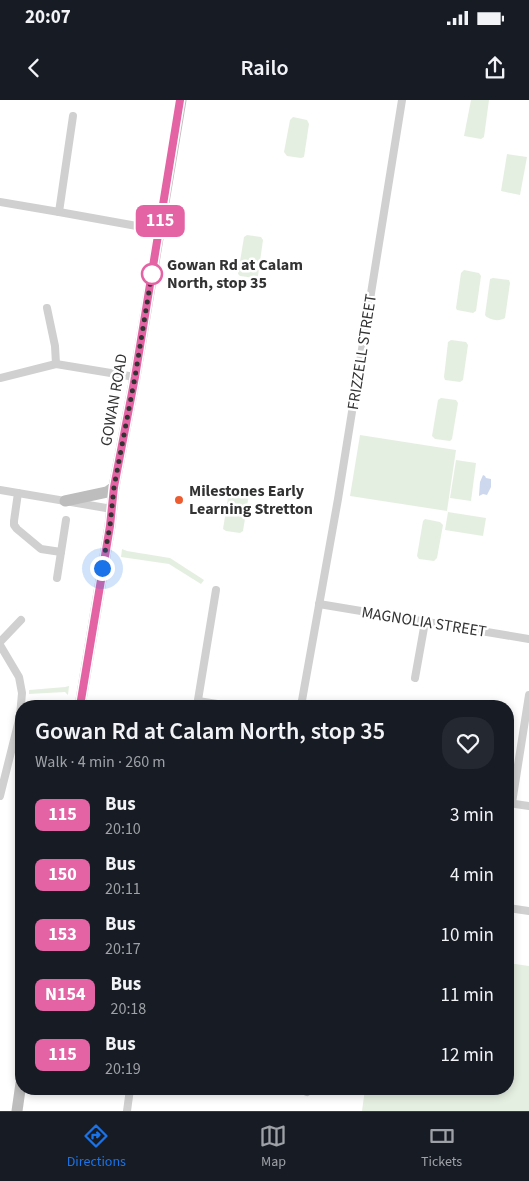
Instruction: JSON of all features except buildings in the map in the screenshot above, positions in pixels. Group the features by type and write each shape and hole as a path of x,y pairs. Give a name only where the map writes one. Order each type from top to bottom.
{"main road":[{"name":"GOWAN ROAD","path":"81,700 114,487 135,377 180,100"},
{"path":"65,500 107,492 114,487"},
{"path":"16,1111 19,1095"}],"street":[{"name":"FRIZZELL STREET","path":"302,700 338,500 402,100"},
{"path":"59,212 73,116"},
{"path":"0,202 159,230"},
{"path":"48,308 56,364"},
{"path":"0,378 56,364 135,377"},
{"path":"0,490 112,509"},
{"path":"18,493 14,521 17,529 40,549 61,552"},
{"path":"57,578 66,520"},
{"path":"199,700 216,590"},
{"name":"MAGNOLIA STREET","path":"319,604 529,639"},
{"path":"21,620 0,643 19,677 21,700"},
{"path":"415,678 425,622"},
{"path":"514,780 529,695"},
{"path":"0,796 15,736"},
{"path":"514,804 529,806"},
{"path":"514,909 529,911"},
{"path":"127,1111 129,1095"}],"green space":[{"path":"471,100 489,100 484,137 481,139 464,136"},
{"path":"293,117 307,120 309,124 304,157 301,158 287,156 284,152 290,120"},
{"path":"507,154 527,157 520,195 501,191"},
{"path":"247,235 261,237 263,240 258,276 255,278 238,274 244,237"},
{"path":"464,270 479,273 481,276 476,311 473,313 457,310 456,308 461,273"},
{"path":"490,279 509,280 510,283 505,318 500,320 492,319 485,315"},
{"path":"451,340 466,342 468,345 463,380 460,382 445,380 444,377 448,342"},
{"path":"441,398 456,400 458,403 452,439 450,441 435,439 432,436 438,400"},
{"path":"360,435 456,450 447,511 350,496"},
{"path":"456,460 476,463 471,501 450,498"},
{"path":"232,489 247,491 249,494 243,531 240,533 223,529 229,491"},
{"path":"448,512 486,518 483,536 445,530"},
{"path":"425,519 440,522 443,525 437,558 434,561 419,559 417,556 423,521"},
{"path":"122,549 170,558 204,580 201,584 169,564 121,557"},
{"path":"69,686 68,695 65,692 29,694 29,690"},
{"path":"514,964 529,966 529,1111 362,1111 364,1095 514,1095"}],"water":[{"path":"483,475 491,479 491,487 487,495 479,496 480,482"}],"bus line":[{"name":"115","path":"81,700 110,526 114,487 135,377 180,100"}],"place":[{"name":"Gowan Rd at Calam North, stop 35","path":"152,274"},
{"name":"Milestones Early Learning Stretton","path":"179,500"}],"route":[{"path":"102,568 110,526 114,487 153,267 152,274"}]}
